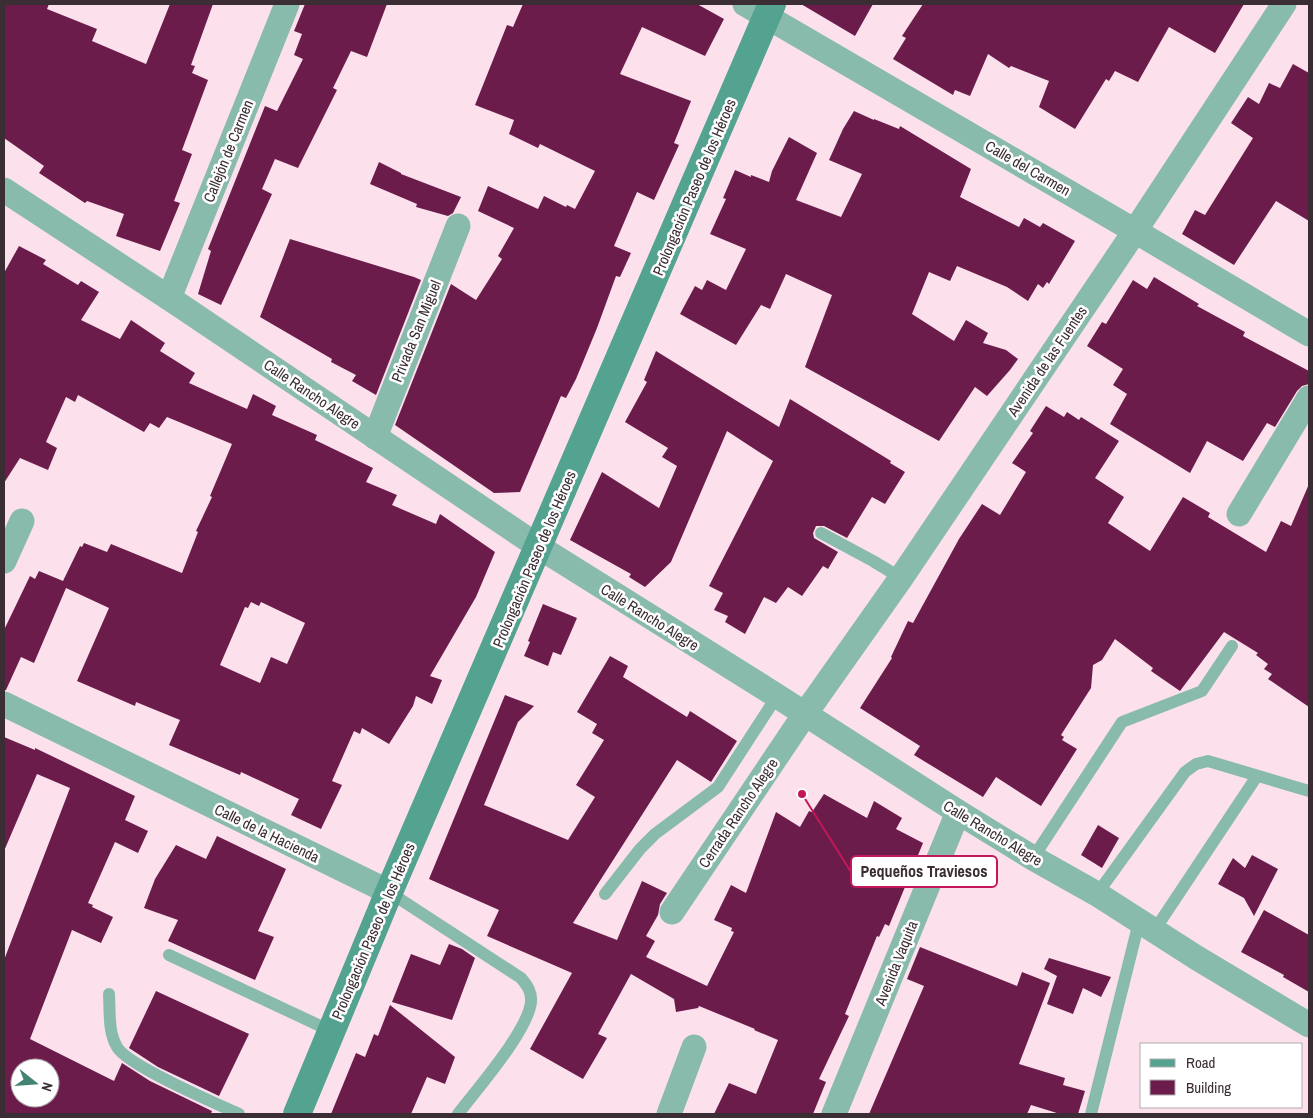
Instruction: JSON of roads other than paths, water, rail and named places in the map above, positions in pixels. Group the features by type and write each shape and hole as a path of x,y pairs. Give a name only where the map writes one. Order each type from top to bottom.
{"street":[{"name":"Callejón de Carmen","path":"169,298 287,4"},
{"name":"Avenida de las Fuentes","path":"805,714 901,578 1284,4"},
{"name":"Calle del Carmen","path":"761,8 1309,334"},
{"name":"Prolongación Paseo de los Héroes","path":"297,1114 389,892 539,547 761,8"},
{"name":"Calle Rancho Alegre","path":"4,190 169,298 539,547 958,812 1033,858 1097,894 1147,927 1309,1025"},
{"name":"Privada San Miguel","path":"374,437 458,226"},
{"path":"1239,514 1309,398"},
{"path":"4,561 22,520"},
{"name":"Calle de la Hacienda","path":"4,704 389,892"},
{"name":"Cerrada Rancho Alegre","path":"672,912 805,714"},
{"name":"Avenida Vaquita","path":"834,1114 958,812"},
{"path":"669,1114 694,1047"}],"lane":[{"path":"821,532 901,578"},
{"path":"1033,858 1122,722 1202,691 1232,646"},
{"path":"605,894 640,849 655,834 718,787 777,696"},
{"path":"1097,894 1185,772 1196,764 1208,761 1309,791"},
{"path":"1091,1114 1147,927 1257,776"},
{"name":"Calle de la Hacienda","path":"389,892 521,978 530,989 531,1002 527,1017 512,1044 458,1114"},
{"path":"169,955 331,1031"},
{"path":"109,994 111,1031 117,1048 132,1062 239,1114"}],"place":[{"name":"Pequeños Traviesos","path":"802,794"}]}
